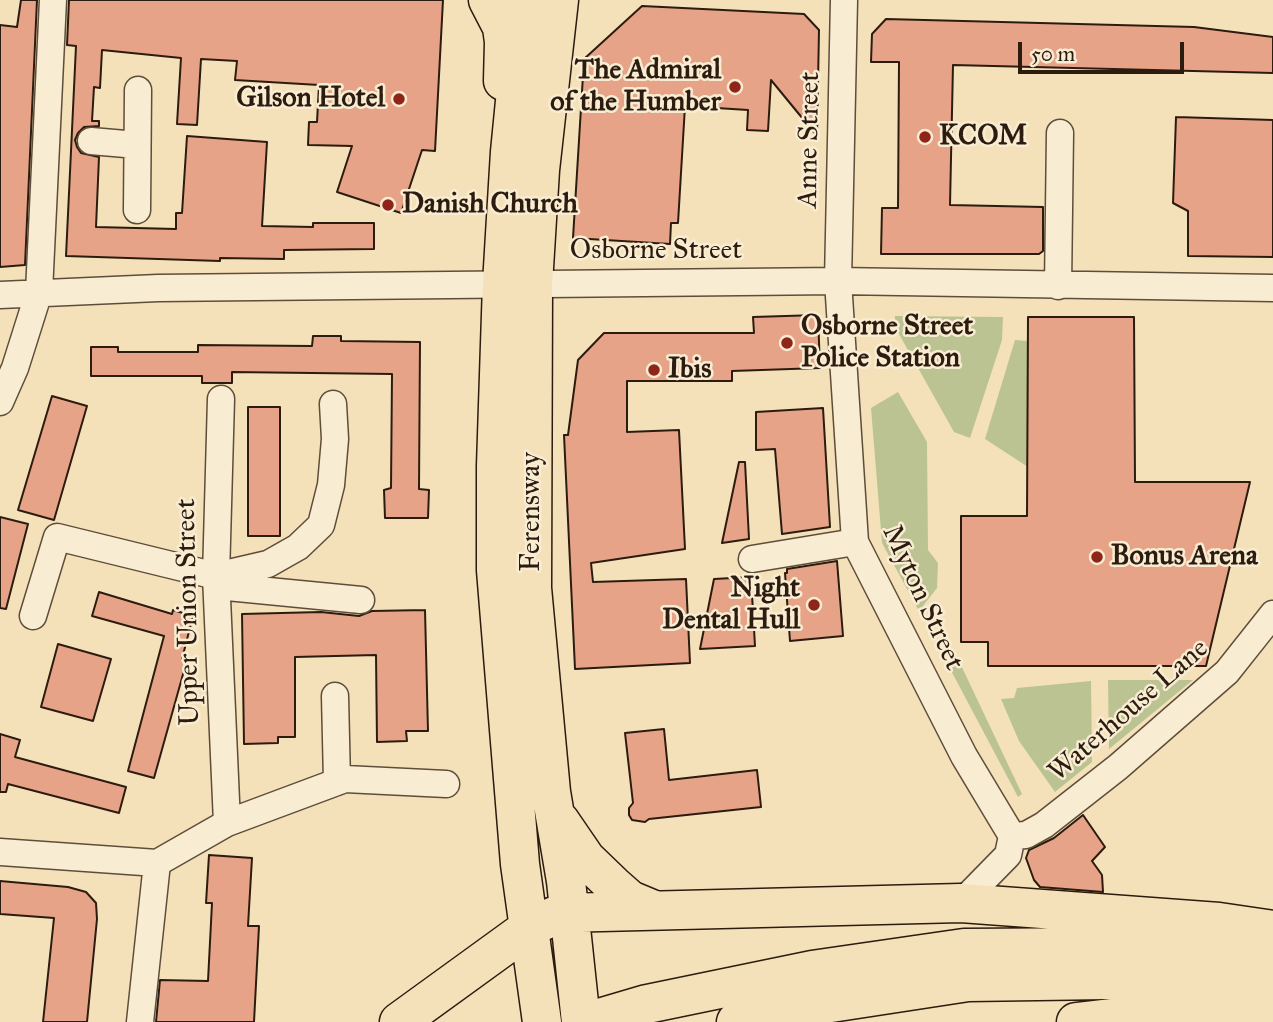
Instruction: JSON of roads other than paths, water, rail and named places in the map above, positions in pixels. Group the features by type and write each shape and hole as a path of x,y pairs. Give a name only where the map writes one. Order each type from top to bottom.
{"main road":[{"path":"488,0 502,27 502,95 510,152"},
{"name":"Ferensway","path":"525,0 510,152 532,588 554,813 580,1005"},
{"name":"Ferensway","path":"539,999 511,769 496,570 495,466 518,284 540,170 559,0"},
{"path":"554,813 586,859 613,886 630,900 654,910"},
{"path":"399,1022 455,981 528,916 561,913 566,886 654,910 961,903 1219,922 1273,930"},
{"path":"455,981 518,970 539,999 580,1005 647,1004 812,970 964,948 1121,947 1245,950 1273,955"},
{"path":"736,1022 811,1006 968,982 1244,978 1273,981"},
{"path":"1076,1022 1232,1004 1273,1006"}],"street":[{"path":"0,402 15,368 39,292 53,0"},
{"name":"Anne Street","path":"838,281 845,0"},
{"path":"137,210 138,90"},
{"path":"1058,286 1060,133"},
{"path":"45,137 137,145"},
{"name":"Osborne Street","path":"0,295 146,288 838,281 1273,288"},
{"name":"Myton Street","path":"838,281 855,542 964,756 1012,836"},
{"name":"Upper Union Street","path":"221,399 217,581 227,823"},
{"path":"217,581 268,564 298,547 321,525 331,485 335,439 333,404"},
{"path":"33,616 57,537 217,581 361,600"},
{"path":"752,559 855,542"},
{"name":"Waterhouse Lane","path":"1012,836 1026,835 1044,824 1118,767 1227,672 1273,614"},
{"path":"334,696 337,782"},
{"path":"0,852 157,863 227,823 345,779 446,784"},
{"path":"961,903 1008,855 1012,836"},
{"path":"141,1022 157,863"}],"place":[{"name":"The Admiral of the Humber","path":"735,87"},
{"name":"Gilson Hotel","path":"399,99"},
{"name":"KCOM","path":"925,137"},
{"name":"Danish Church","path":"388,205"},
{"name":"Osborne Street Police Station","path":"787,343"},
{"name":"Ibis","path":"654,370"},
{"name":"Bonus Arena","path":"1097,557"},
{"name":"Night Dental Hull","path":"814,605"}]}
